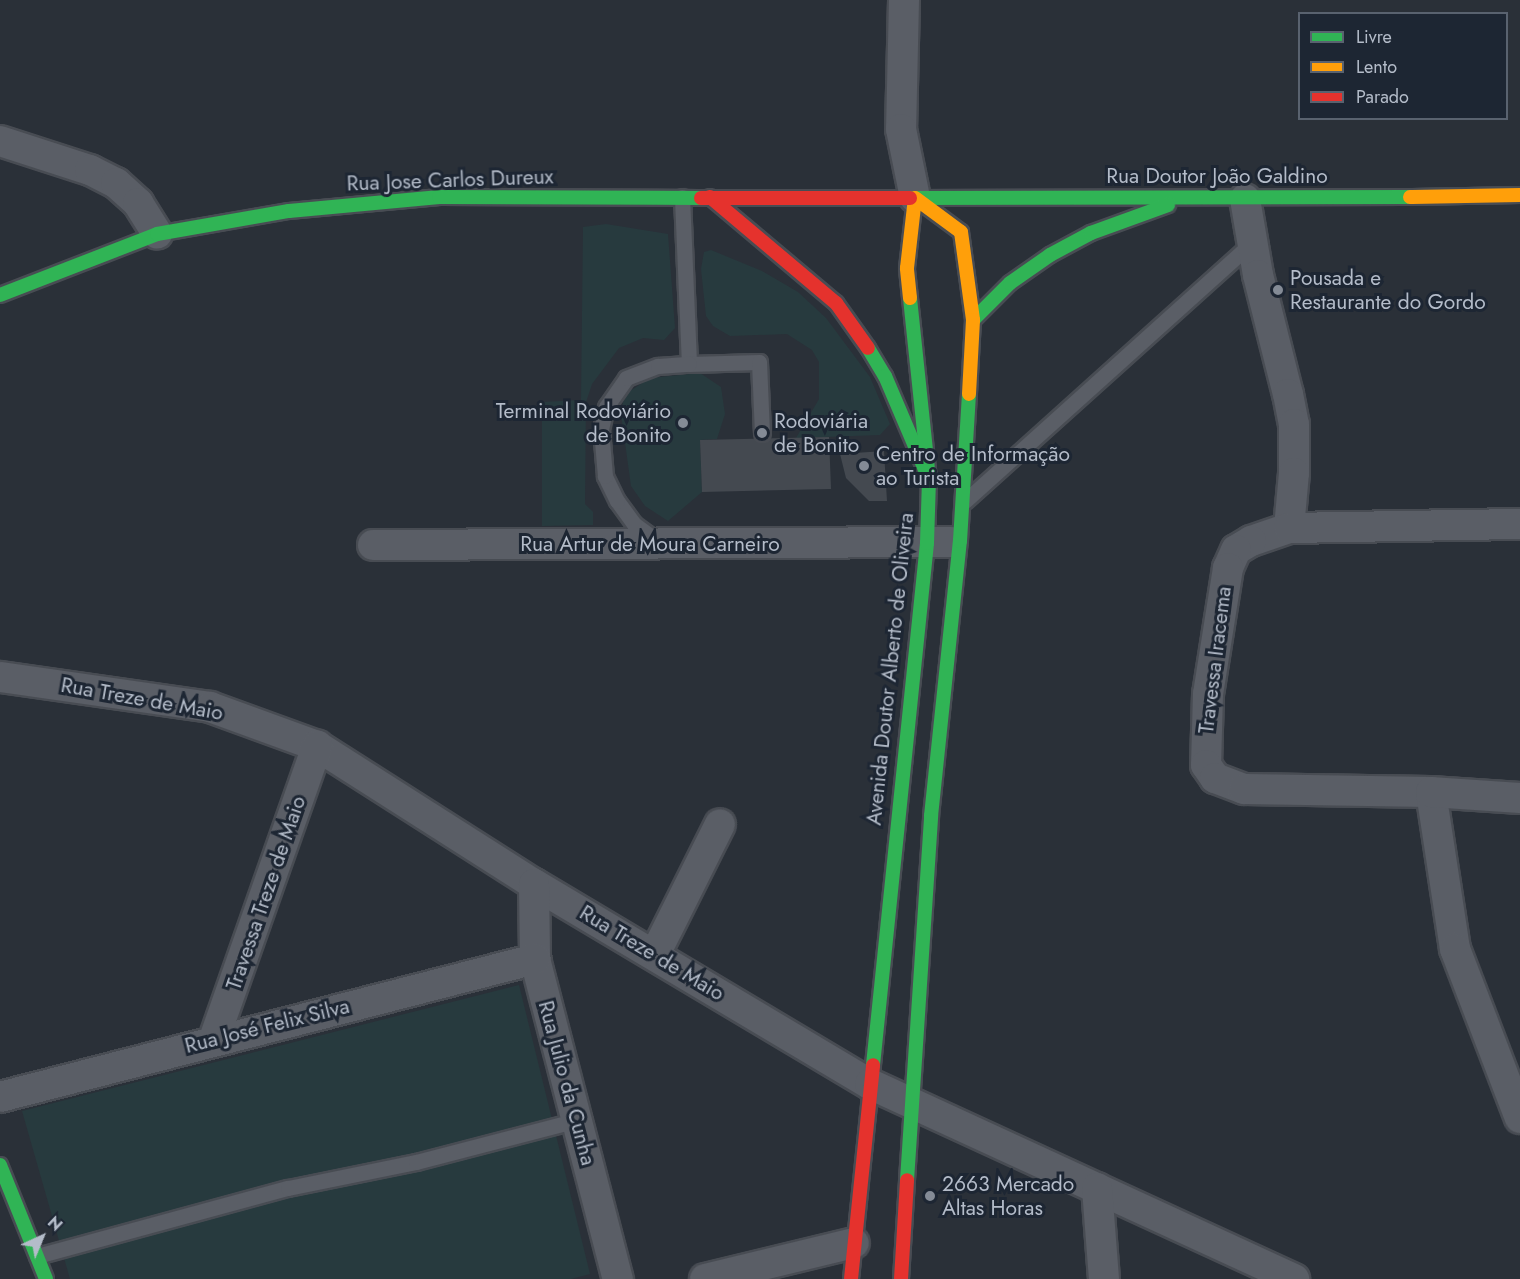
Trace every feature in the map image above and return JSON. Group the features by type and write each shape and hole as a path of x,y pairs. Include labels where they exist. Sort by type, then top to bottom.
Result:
{"street":[{"path":"901,1279 915,1104 931,816 960,541 973,320 961,232 915,198 902,129 904,0"},
{"path":"0,141 90,170 116,183 138,202 157,234"},
{"name":"Rua Doutor João Galdino","path":"915,198 1190,197 1245,199 1520,195"},
{"name":"Rua Jose Carlos Dureux","path":"0,296 157,234 222,220 387,200 682,197 915,198"},
{"path":"710,197 836,303 858,331 885,376 929,479"},
{"path":"973,320 1010,283 1050,255 1091,233 1190,197"},
{"name":"Avenida Doutor Alberto de Oliveira","path":"851,1279 897,813 927,543 929,479 907,268 915,198"},
{"path":"1245,199 1252,243 1294,424 1289,528 1520,524"},
{"name":"Travessa Iracema","path":"1289,528 1236,550 1228,568 1208,694 1204,748 1206,765 1215,778 1244,789 1431,792 1520,798"},
{"name":"Rua Artur de Moura Carneiro","path":"373,545 960,541"},
{"name":"Rua Treze de Maio","path":"0,677 210,707 317,746 534,884 870,1084 1294,1279"},
{"name":"Travessa Treze de Maio","path":"214,1039 317,746"},
{"path":"1431,792 1455,949 1511,1067 1520,1118"},
{"path":"897,813 931,816"},
{"path":"655,954 720,824"},
{"name":"Rua Julio da Cunha","path":"534,884 535,959 618,1279"},
{"name":"Rua José Felix Silva","path":"0,1097 214,1039 535,959"},
{"path":"0,1165 46,1279"},
{"path":"1097,1188 1104,1279"},
{"path":"705,1279 854,1243"}],"lane":[{"path":"682,197 689,364"},
{"path":"963,502 1252,243"},
{"path":"662,544 634,524 616,501 605,476 601,429 606,407 626,378 658,366 759,362 762,434"},
{"path":"37,1256 298,1186 416,1162 577,1120"}],"green space":[{"path":"606,224 668,234 675,328 664,340 643,338 619,348 592,384 586,402 585,504 593,512 593,525 542,526 542,402 581,400 583,227"},
{"path":"711,250 762,271 798,292 826,318 870,377 890,424 880,435 796,438 819,399 819,362 812,350 787,334 730,336 713,326 706,316 701,269 704,252"},
{"path":"700,373 721,387 725,414 717,439 700,440 702,492 668,521 645,506 631,486 621,414 623,402 630,391 650,378"},
{"path":"519,985 590,1274 571,1279 70,1279 22,1111"}],"building":[{"path":"829,437 831,489 702,492 700,440"},
{"name":"Centro de Informação ao Turista","path":"884,451 887,501 869,501 846,478 840,454"}],"traffic: fast":[{"path":"0,295 157,234 289,211 439,197 701,198"},
{"path":"910,198 1410,197"},
{"path":"973,320 1010,283 1050,255 1091,233 1168,205"},
{"path":"873,1065 927,543 929,479 910,298"},
{"path":"868,348 885,376 929,479"},
{"path":"907,1180 931,816 960,541 969,394"},
{"path":"0,1165 46,1279"}],"traffic: slow":[{"path":"1410,197 1520,195"},
{"path":"910,298 907,268 915,198 961,232 973,320 969,394"}],"traffic: jam":[{"path":"710,197 836,303 868,348"},
{"path":"701,198 910,198"},
{"path":"851,1279 873,1065"},
{"path":"901,1279 907,1180"}],"place":[{"name":"Pousada e Restaurante do Gordo","path":"1278,290"},
{"name":"Terminal Rodoviário de Bonito","path":"683,423"},
{"name":"Rodoviária de Bonito","path":"762,433"},
{"name":"Centro de Informação ao Turista","path":"864,466"},
{"name":"2663 Mercado Altas Horas","path":"930,1196"}]}
